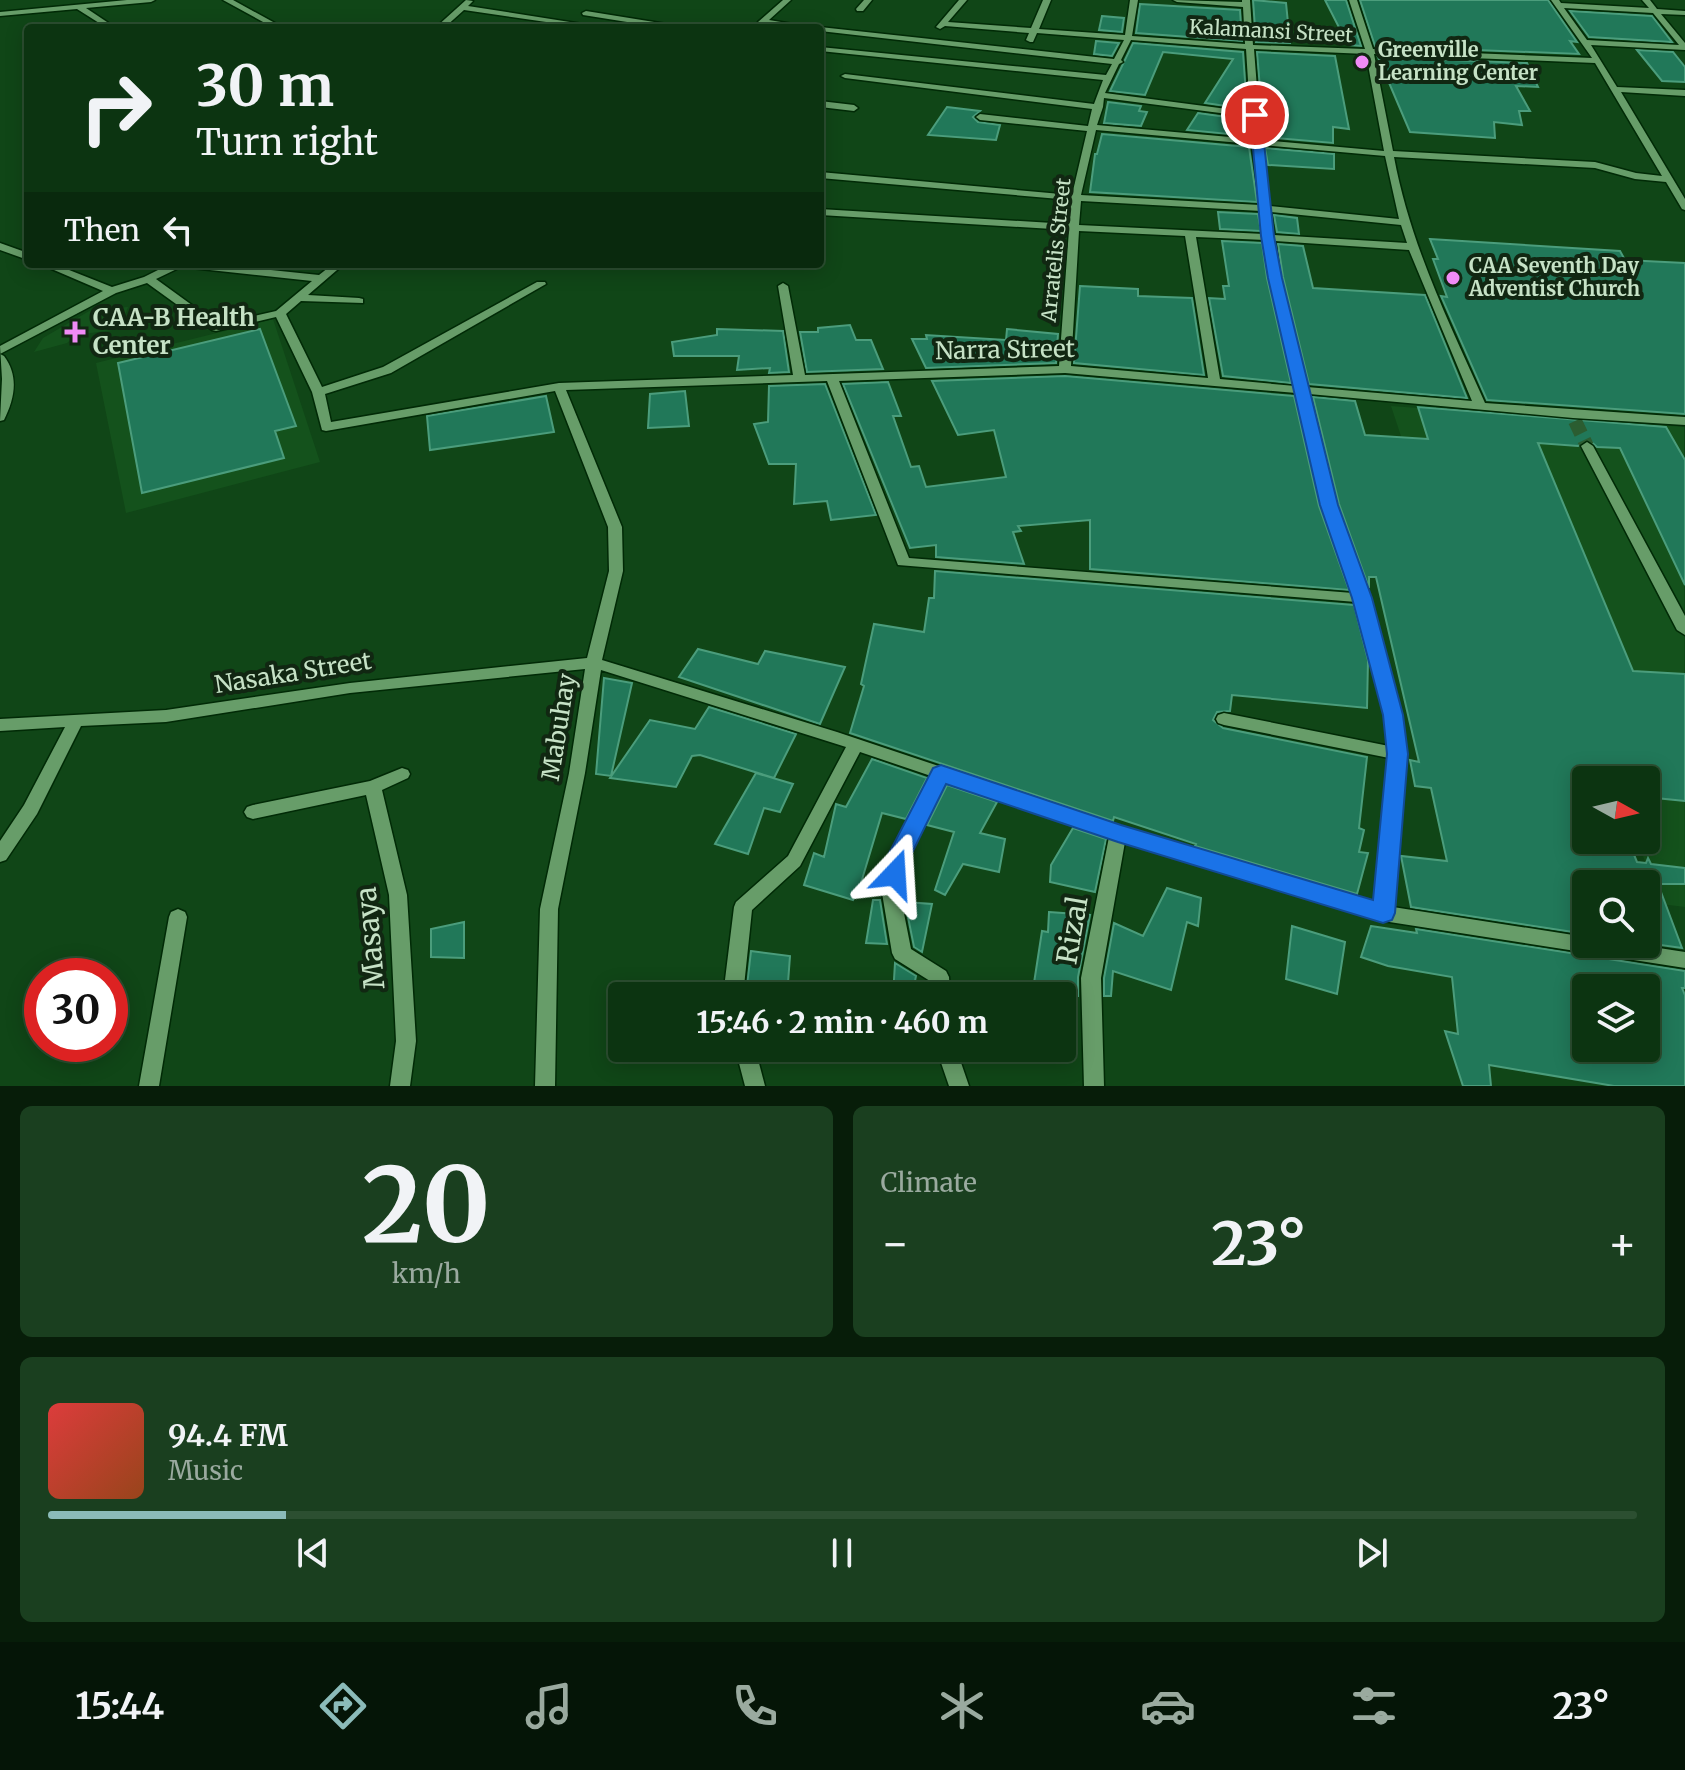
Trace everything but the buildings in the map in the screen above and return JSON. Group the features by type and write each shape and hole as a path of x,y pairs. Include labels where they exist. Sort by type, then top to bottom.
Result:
{"street":[{"path":"0,14 151,0"},
{"path":"227,0 272,24"},
{"path":"443,24 470,0"},
{"path":"761,24 787,0"},
{"path":"860,9 868,0"},
{"path":"890,82 907,59 944,24 963,0"},
{"path":"1022,52 1036,32 1047,0"},
{"name":"Arratelis Street","path":"1065,369 1076,198 1100,95 1128,39 1134,0"},
{"path":"1177,0 1246,2 1267,236 1329,505 1362,598 1393,715 1398,754 1383,913"},
{"path":"1353,0 1406,223 1480,405"},
{"path":"1646,0 1685,48"},
{"path":"1557,3 1685,13"},
{"path":"1557,3 1598,61 1669,180 1681,193 1685,207"},
{"path":"462,7 579,24"},
{"path":"79,8 105,24"},
{"path":"586,13 654,24"},
{"path":"513,24 522,15"},
{"name":"Kalamansi Street","path":"944,24 1252,47 1598,61"},
{"path":"824,29 1119,62"},
{"path":"1584,42 1685,48"},
{"path":"824,49 1109,78"},
{"path":"845,76 1099,107"},
{"path":"1614,89 1685,93"},
{"path":"1100,95 1255,115"},
{"path":"824,104 854,108"},
{"path":"980,117 1257,144 1595,165 1635,176 1669,180"},
{"path":"824,175 1076,198 1265,208 1406,223"},
{"path":"824,212 1414,247"},
{"path":"1190,233 1214,381"},
{"path":"0,246 24,255"},
{"path":"55,268 112,291"},
{"path":"0,351 112,291 171,268"},
{"path":"220,268 319,278"},
{"path":"148,279 212,328 280,313 333,268"},
{"path":"280,313 318,392 387,370 541,284"},
{"path":"783,286 800,378"},
{"path":"300,298 359,301"},
{"path":"0,358 6,365 9,392 0,417"},
{"name":"Narra Street","path":"318,392 326,427 559,387 1065,369 1480,405 1574,418 1685,421"},
{"path":"831,376 903,562 1362,598"},
{"name":"Mabuhay","path":"545,1086 549,909 577,773 594,663 616,571 615,527 559,387"},
{"path":"1587,446 1685,630"},
{"path":"594,663 855,745 1118,833 1383,913 1685,960"},
{"name":"Nasaka Street","path":"0,725 166,716 350,688 594,663"},
{"path":"1224,719 1398,754"},
{"path":"0,855 31,809 76,721"},
{"path":"735,982 743,907 794,861 855,745"},
{"path":"939,982 939,977 902,953 891,893 898,859 941,773"},
{"path":"253,812 373,787 402,774"},
{"name":"Masaya","path":"373,787 398,895 406,1041 400,1086"},
{"name":"Rizal","path":"1094,1086 1091,978 1118,833"},
{"path":"149,1086 178,917"},
{"path":"749,1062 755,1086"},
{"path":"951,1062 959,1086"}],"shaded area":[{"name":"CAA-B Health Center","path":"128,307 120,329 76,335 67,343 34,352 43,338 91,310"},
{"path":"273,319 320,462 126,513 96,363"},
{"path":"1391,406 1684,427 1685,907 1661,904 1660,870 1648,870 1642,854 1660,854 1660,766 1633,766 1439,551"}],"tunnel":[{"path":"1575,421 1587,446"}],"place":[{"name":"Greenville Learning Center","path":"1362,62"},
{"name":"CAA Seventh Day Adventist Church","path":"1453,278"},
{"name":"CAA-B Health Center","path":"75,332"}],"route":[{"path":"895,874 898,859 941,773 1118,833 1383,913 1398,754 1393,715 1362,598 1329,505 1275,278 1267,236 1255,115"}]}
